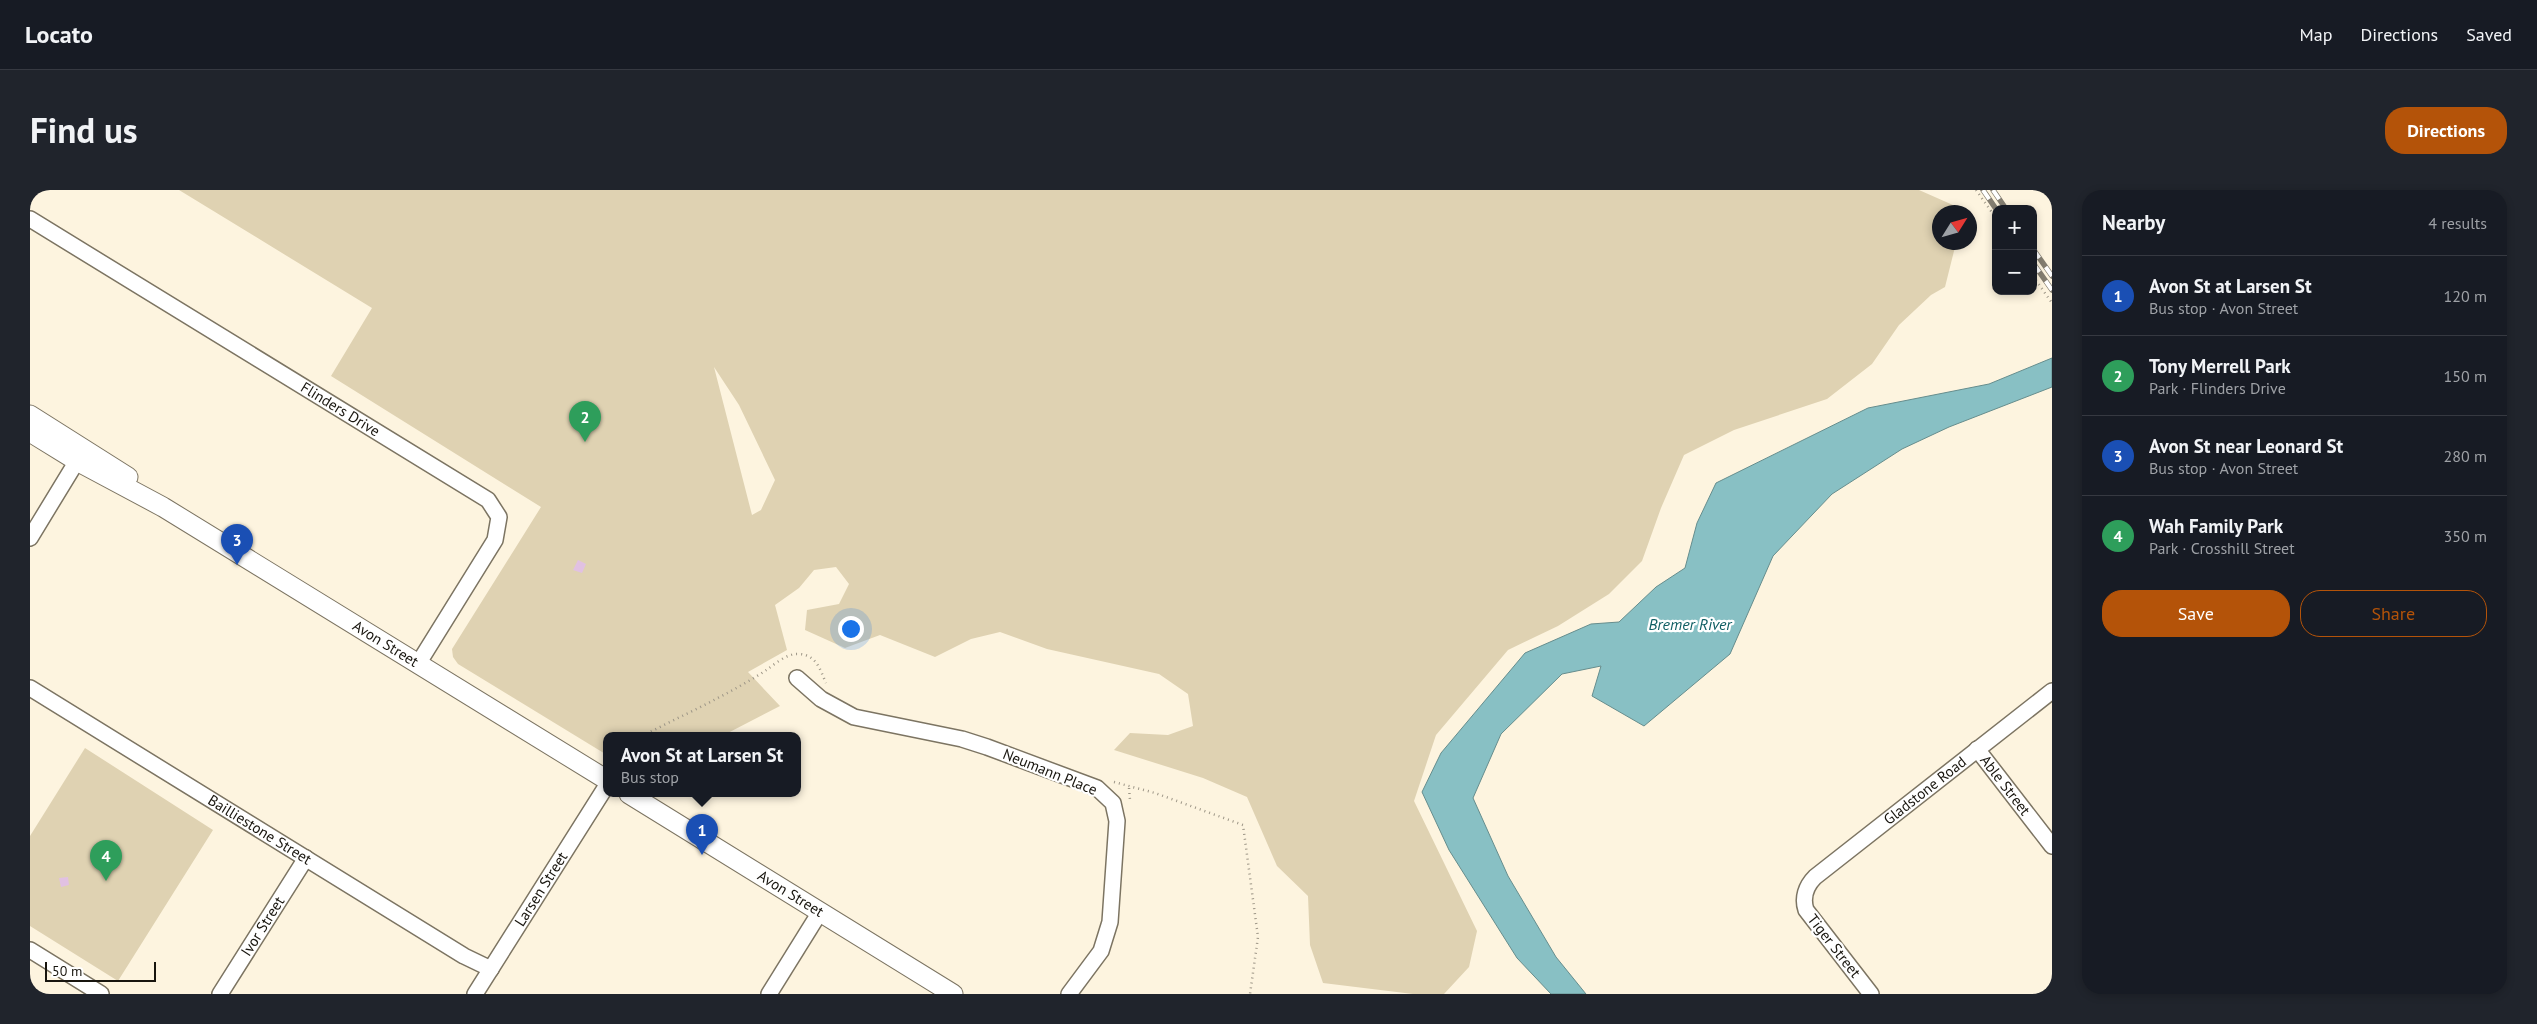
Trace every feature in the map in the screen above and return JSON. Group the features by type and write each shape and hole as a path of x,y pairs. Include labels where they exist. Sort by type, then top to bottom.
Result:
{"street":[{"name":"Flinders Drive","path":"30,219 488,500 499,517 495,540 418,664"},
{"name":"Avon Street","path":"30,415 81,455"},
{"name":"Avon Street","path":"30,432 119,470 163,507 603,778"},
{"path":"30,538 81,455"},
{"name":"Neumann Place","path":"797,678 821,699 854,717 962,739 994,749 1097,788 1113,803 1117,821 1110,922 1101,951 1069,994"},
{"name":"Bailliestone Street","path":"30,688 464,956 491,969"},
{"name":"Gladstone Road","path":"1805,896 1815,877 2052,691"},
{"name":"Able Street","path":"1977,749 2052,846"},
{"name":"Larsen Street","path":"476,994 603,791"},
{"name":"Avon Street","path":"634,797 953,994"},
{"name":"Ivor Street","path":"220,994 306,858"},
{"name":"Tiger Street","path":"1805,896 1804,905 1809,915 1871,994"},
{"path":"769,994 820,912"},
{"path":"30,950 101,994"}],"path":[{"path":"1976,190 1992,212"},
{"path":"2037,282 2052,303"},
{"path":"650,732 753,678"},
{"path":"1130,788 1130,800"}],"shaded area":[{"path":"179,190 1919,190 1953,205 1932,205 1932,250 1954,250 1945,287 1931,295 1899,325 1872,364 1827,399 1734,430 1684,455 1661,508 1642,561 1609,594 1558,626 1508,650 1436,735 1414,801 1477,931 1469,967 1444,994 1413,994 1323,983 1310,945 1308,896 1277,866 1247,797 1203,778 1114,750 1130,733 1168,735 1193,726 1188,694 1159,674 1047,649 1000,632 971,639 935,657 880,635 845,648 805,630 807,610 839,604 849,584 836,567 814,570 799,588 775,605 787,650 748,672 780,706 730,732 603,732 603,753 458,664 453,657 452,649 541,507 331,376 372,308","holes":["714,367 739,405 775,480 761,510 752,515"]},
{"path":"85,748 213,830 118,981 30,926 30,836"}],"water":[{"name":"Bremer River","path":"2052,358 2052,387 1949,427 1902,449 1832,494 1773,556 1730,654 1644,726 1592,696 1601,666 1562,674 1501,734 1473,798 1508,876 1556,957 1586,994 1551,994 1517,958 1449,850 1422,792 1441,753 1525,653 1591,624 1619,622 1656,587 1685,568 1697,523 1716,483 1868,408 1989,384"}],"building":[{"path":"578,560 586,564 582,573 573,570"},
{"path":"68,877 69,885 61,887 59,878"}],"railway":[{"path":"1983,190 1993,205"},
{"path":"1993,190 2003,205"},
{"path":"2034,250 2052,276"},
{"path":"2037,269 2052,290"}],"place":[{"name":"Tony Merrell Park","path":"585,442"},
{"name":"Avon St near Leonard St","path":"237,565"},
{"name":"Avon St at Larsen St","path":"702,855"},
{"name":"Wah Family Park","path":"106,881"}]}
